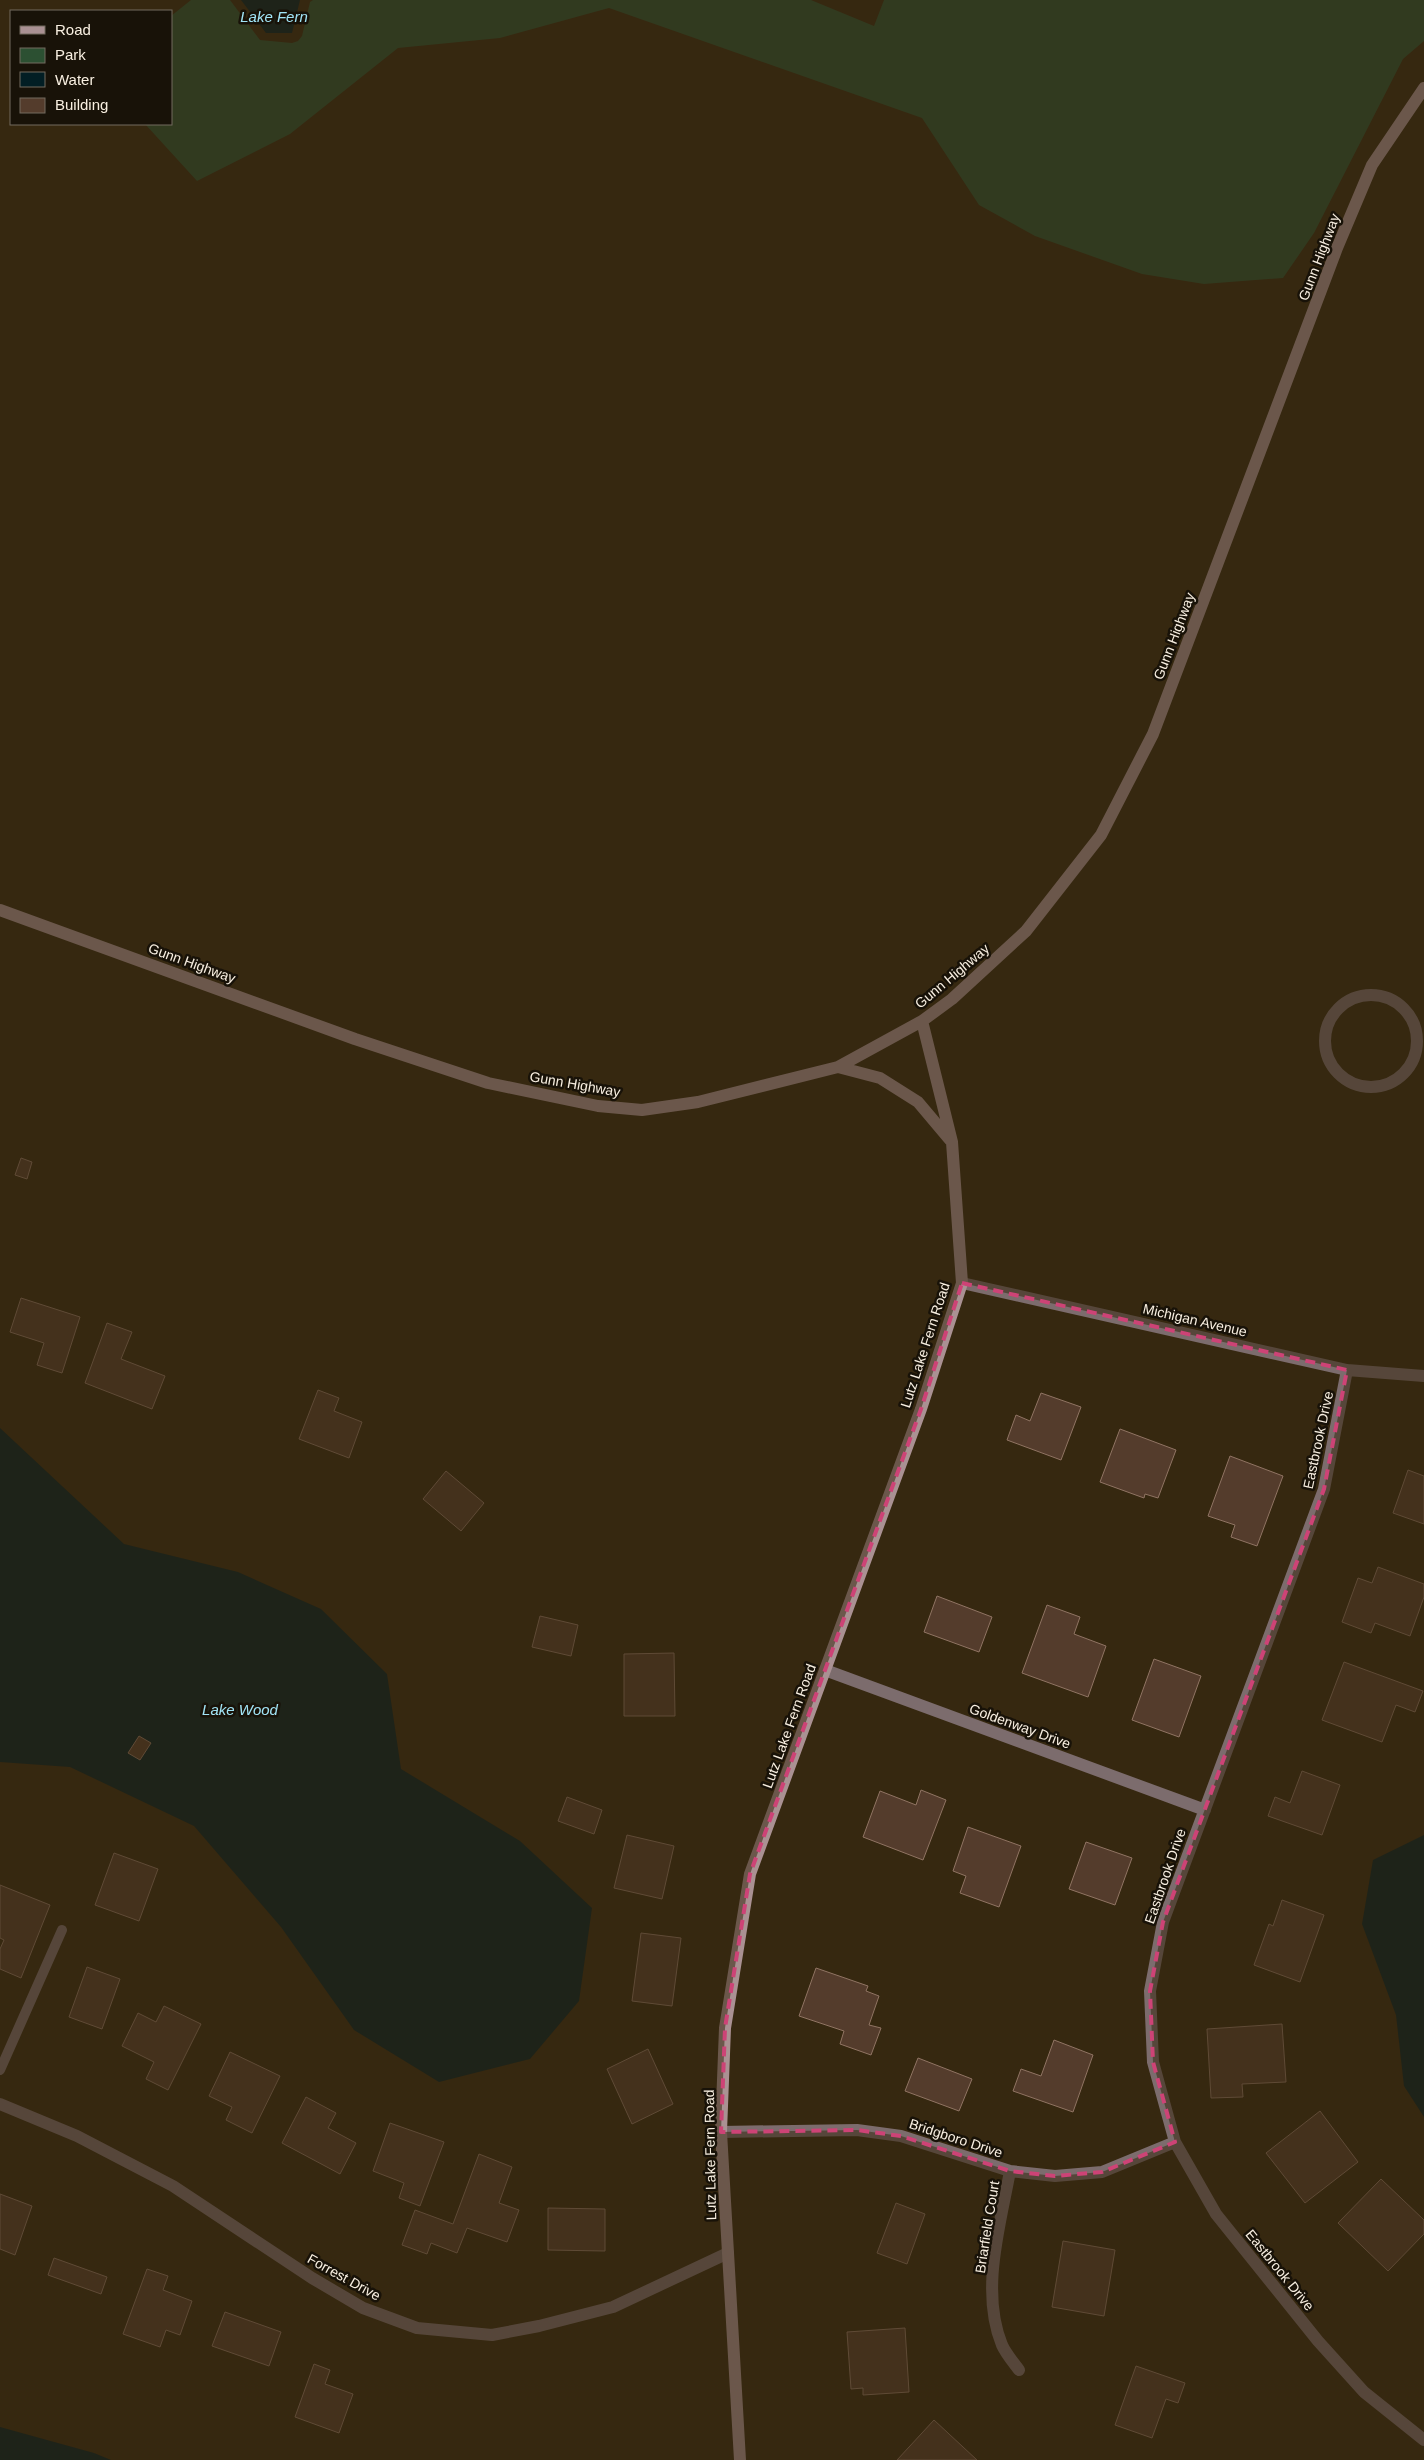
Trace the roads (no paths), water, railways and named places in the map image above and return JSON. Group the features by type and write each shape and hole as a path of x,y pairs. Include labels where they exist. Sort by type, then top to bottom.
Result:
{"main road":[{"name":"Gunn Highway","path":"0,910 364,1042 488,1083 598,1106 642,1110 698,1102 838,1067 922,1021 952,999 1026,932 1101,835 1153,734 1338,248 1372,165 1424,88"},
{"name":"Lutz Lake Fern Road","path":"740,2460 721,2132 725,2028 750,1874 921,1409 962,1283 952,1142 922,1021"},
{"path":"838,1067 880,1078 918,1102 952,1142"}],"street":[{"path":"1366,994 1382,995 1396,1001 1407,1011 1415,1024 1420,1057 1398,1079 1376,1087 1354,1084 1341,1076 1332,1065 1326,1051 1325,1036 1330,1021 1338,1008 1351,999 1366,994"},
{"name":"Michigan Avenue","path":"962,1283 1347,1370 1424,1376"},
{"name":"Eastbrook Drive","path":"1347,1370 1324,1489 1163,1922 1150,1991 1153,2062 1175,2142 1216,2214 1318,2341 1364,2392 1424,2440"},
{"name":"Goldenway Drive","path":"825,1670 1204,1810"},
{"name":"Forrest Drive","path":"0,2104 77,2136 174,2186 312,2278 363,2308 417,2328 492,2335 539,2326 613,2307 728,2253"},
{"name":"Bridgboro Drive","path":"721,2132 857,2130 901,2136 1010,2171 1055,2176 1102,2172 1175,2142"},
{"name":"Briarfield Court","path":"1010,2171 994,2259 992,2311 1002,2346 1019,2370"}],"lane":[{"path":"0,2070 62,1930"}],"water":[{"name":"Lake Fern","path":"241,0 300,0 292,33 266,33"},
{"name":"Lake Wood","path":"0,1428 124,1544 238,1572 321,1609 387,1674 401,1769 520,1841 592,1908 579,2001 530,2059 439,2082 354,2030 281,1927 194,1826 70,1767 0,1762"},
{"path":"1424,1835 1424,2117 1404,2086 1396,2015 1362,1924 1373,1860"},
{"path":"0,2427 94,2453 111,2460 0,2460"}]}
